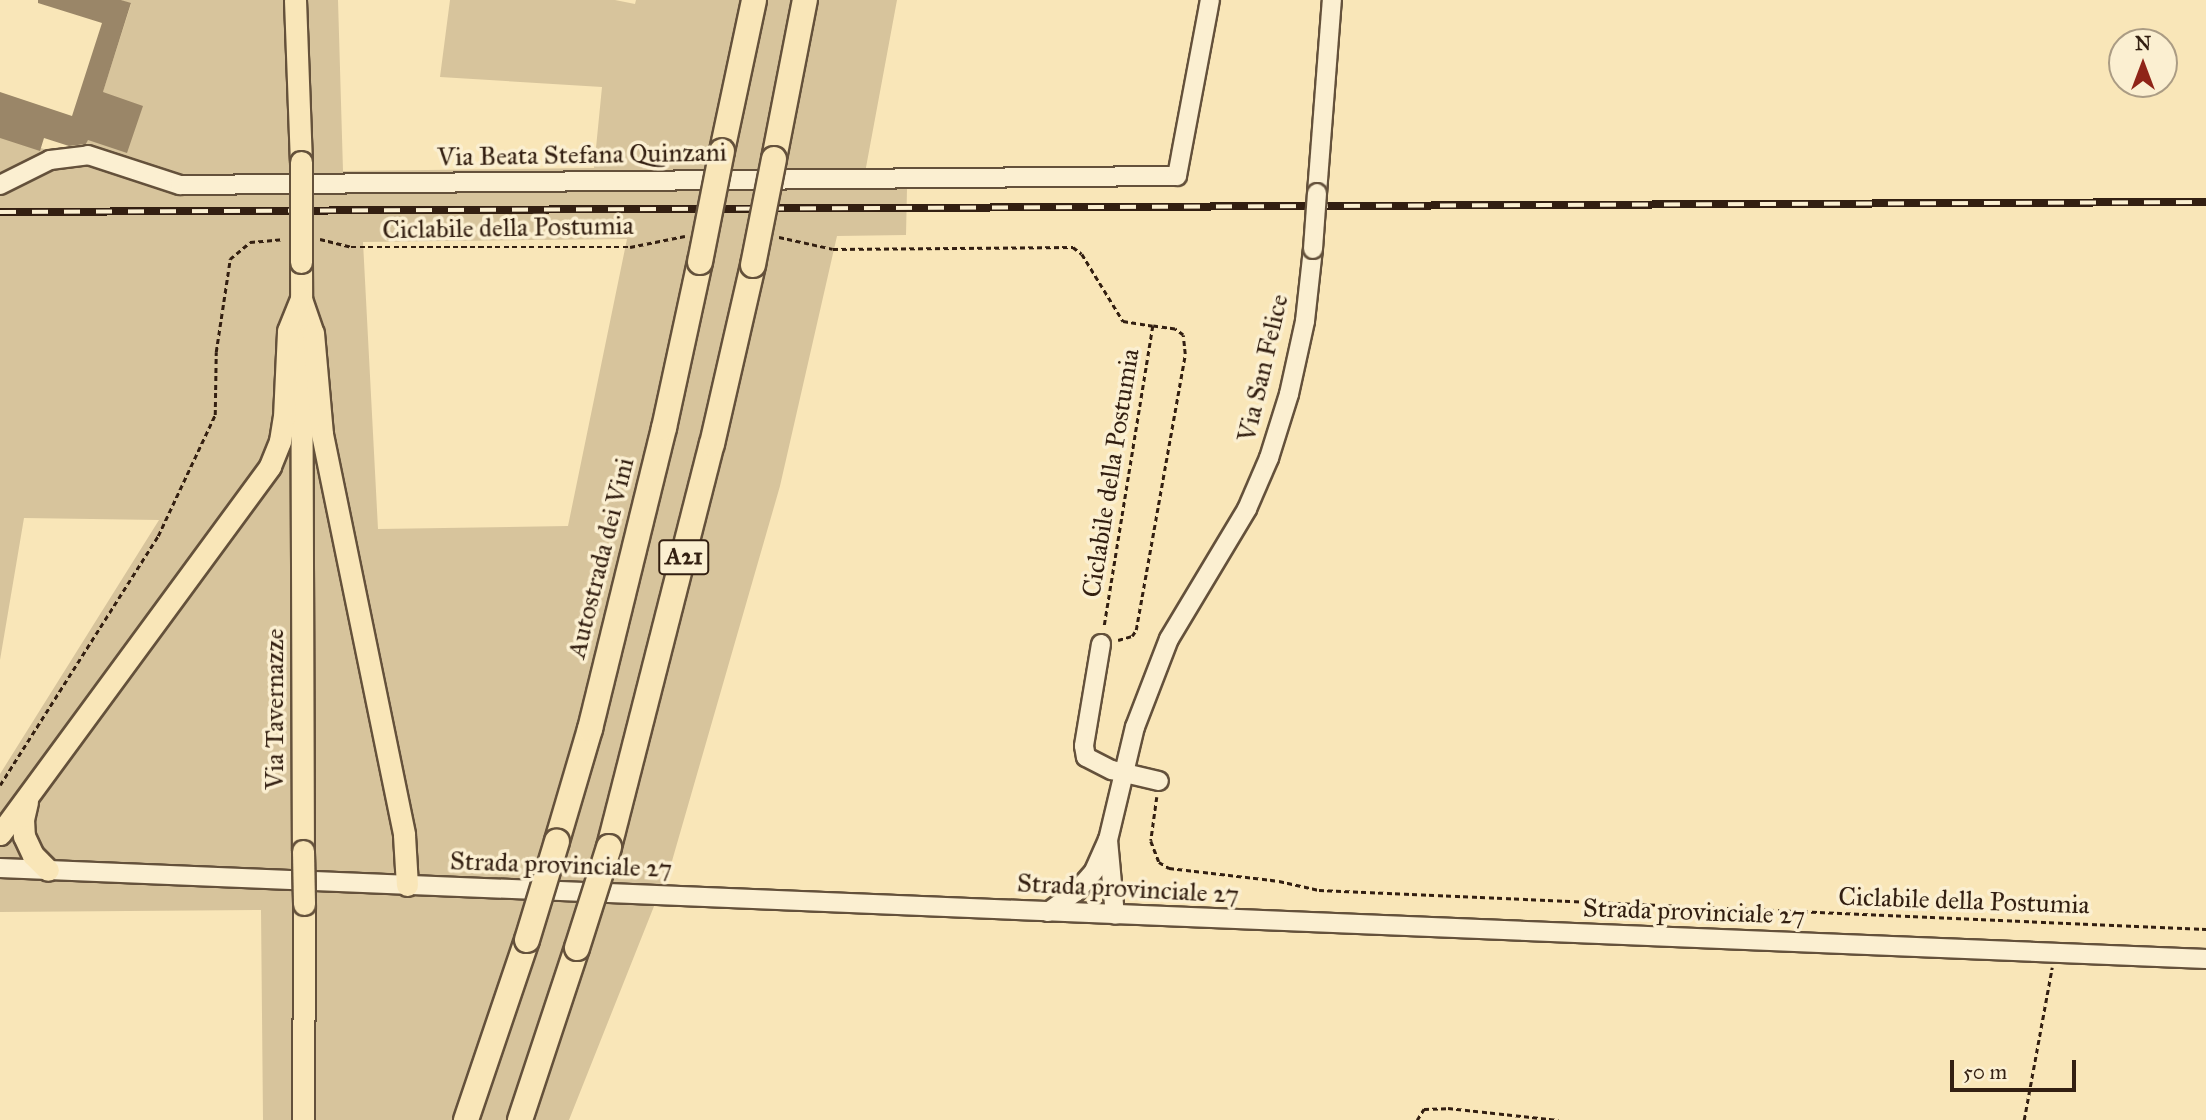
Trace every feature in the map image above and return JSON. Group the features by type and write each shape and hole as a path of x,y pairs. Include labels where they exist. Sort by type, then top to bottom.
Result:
{"highway":[{"name":"Autostrada dei Vini","path":"466,1120 527,940 590,729 664,428 754,0"},
{"name":"A21","path":"520,1120 609,847 712,444 774,159 804,0"}],"main road":[{"name":"Via Tavernazze","path":"295,0 301,262 303,1120"},
{"path":"0,834 28,800 270,466 280,441 284,418 288,331 300,299"},
{"path":"300,299 313,333 321,425 404,835 407,885"},
{"path":"28,800 23,819 24,836 33,855 48,870"}],"street":[{"name":"Via Beata Stefana Quinzani","path":"0,185 50,160 88,155 180,186 1177,176 1210,0"},
{"name":"Via San Felice","path":"1108,840 1135,727 1169,639 1247,509 1273,447 1289,394 1305,321 1314,249 1332,0"},
{"path":"1101,644 1084,751 1091,762 1157,787"},
{"path":"1048,912 1076,892 1094,871 1108,840"},
{"path":"1108,840 1115,915"},
{"path":"0,868 48,870"},
{"name":"Strada provinciale 27","path":"48,870 2206,959"}],"path":[{"name":"Ciclabile della Postumia","path":"318,238 351,247 630,247 687,236"},
{"name":"Ciclabile della Postumia","path":"774,236 833,248 1073,247 1082,254 1123,321 1153,326 1101,644"},
{"path":"0,785 158,536 215,415 216,352 230,259 250,242 285,239"},
{"path":"1101,644 1126,638 1136,630 1185,354 1183,335 1175,329 1153,326"},
{"name":"Ciclabile della Postumia","path":"1157,787 1159,800 1151,841 1159,862 1169,868 1231,874 1319,891 2206,929"},
{"path":"2024,1120 2055,953"},
{"path":"1417,1120 1424,1109 1448,1108 1558,1120"}],"shaded area":[{"path":"121,0 338,0 343,171 594,168 602,87 440,77 450,0 615,0 635,4 636,0 897,0 862,189 907,189 906,235 837,236 780,486 672,861 569,1120 263,1120 261,910 0,912 0,774 159,520 24,518 0,660 0,137 111,167 84,151 131,4","holes":["627,239 568,526 378,529 363,242"]}],"building":[{"path":"38,0 121,0 131,3 103,92 143,106 127,153 88,140 86,144 69,146 44,138 40,151 0,138 0,92 72,116 102,23 38,3"}],"railway":[{"path":"0,212 2206,202"}]}
